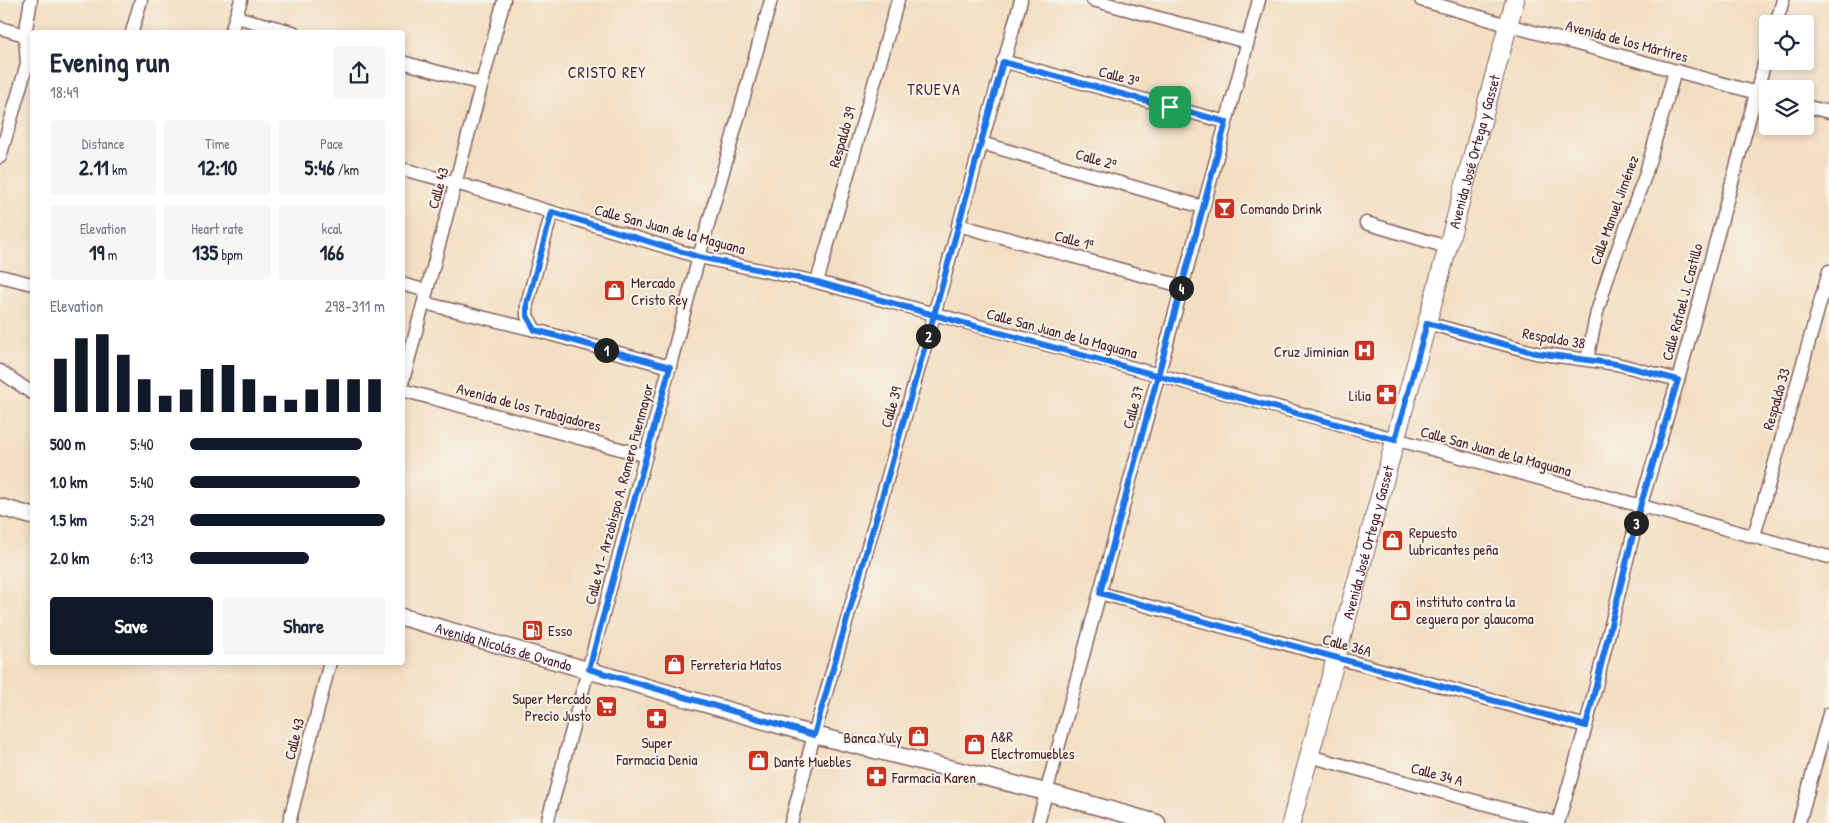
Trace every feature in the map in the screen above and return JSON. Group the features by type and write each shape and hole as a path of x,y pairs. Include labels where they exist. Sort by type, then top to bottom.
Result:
{"main road":[{"name":"Avenida José Ortega y Gasset","path":"1291,823 1515,0"}],"street":[{"path":"0,157 30,64 25,36 31,0"},
{"path":"133,30 141,0"},
{"path":"232,30 240,0"},
{"name":"Calle 43","path":"405,373 504,0"},
{"name":"Calle 41 - Arzobispo A. Romero Fuenmayor","path":"547,823 699,257 771,0"},
{"name":"Respaldo 39","path":"817,282 898,0"},
{"name":"Calle 39","path":"791,823 814,735 934,315 1021,0"},
{"path":"1093,0 1247,42"},
{"name":"Calle 37","path":"1038,823 1202,207 1260,0"},
{"name":"Avenida de los Mártires","path":"1421,0 1759,93"},
{"path":"1779,15 1783,0"},
{"path":"236,17 285,30"},
{"path":"0,28 25,36"},
{"name":"Calle 3ª","path":"1003,62 1226,122"},
{"path":"405,63 482,84"},
{"name":"Calle Manuel Jiménez","path":"1587,360 1604,288 1645,176 1675,71"},
{"name":"Calle Rafael J. Castillo","path":"1557,823 1586,726 1640,507 1759,101"},
{"path":"1814,108 1829,112"},
{"name":"Calle 2ª","path":"981,142 1202,207"},
{"name":"Calle San Juan de la Maguana","path":"405,170 456,183 699,257 817,282 1829,557"},
{"path":"535,330 527,316 527,304 552,212"},
{"path":"1366,223 1447,247"},
{"name":"Calle 1ª","path":"958,226 1181,286"},
{"name":"Respaldo 33","path":"1754,536 1829,271"},
{"path":"0,276 30,284"},
{"path":"405,286 426,297 535,330 670,367"},
{"name":"Respaldo 38","path":"1427,323 1536,353 1617,364 1678,380"},
{"path":"0,371 30,392"},
{"name":"Avenida de los Trabajadores","path":"405,391 646,456"},
{"path":"0,507 30,515"},
{"name":"Calle 36A","path":"1100,593 1586,726"},
{"name":"Avenida Nicolás de Ovando","path":"405,618 814,735 1046,792 1157,823"},
{"name":"Calle 43","path":"289,823 329,665"},
{"path":"1799,823 1829,714"},
{"name":"Calle 34 A","path":"1309,756 1557,823"}],"place":[{"name":"Comando Drink","path":"1224,208"},
{"name":"Mercado Cristo Rey","path":"615,291"},
{"name":"Cruz Jiminian","path":"1365,351"},
{"name":"Lilia","path":"1387,395"},
{"name":"Repuesto lubricantes peña","path":"1393,541"},
{"name":"instituto contra la ceguera por glaucoma","path":"1400,610"},
{"name":"Esso","path":"532,630"},
{"name":"Ferreteria Matos","path":"675,664"},
{"name":"Super Mercado Precio Justo","path":"607,707"},
{"name":"Super Farmacia Denia","path":"657,719"},
{"name":"Banca Yuly","path":"918,737"},
{"name":"A&R Electromuebles","path":"975,745"},
{"name":"Dante Muebles","path":"758,761"},
{"name":"Farmacia Karen","path":"876,777"}],"district":[{"name":"CRISTO REY","path":"607,72"},
{"name":"TRUEVA","path":"934,89"}],"route":[{"path":"1170,107 1003,62 934,315 817,282 699,257 552,212 527,304 527,316 535,330 670,367 589,669 814,735 934,315 1102,360 1158,376 1395,440 1427,323 1536,353 1617,364 1678,380 1640,507 1586,726 1100,593 1158,376 1181,286 1226,122 1170,107"}]}
